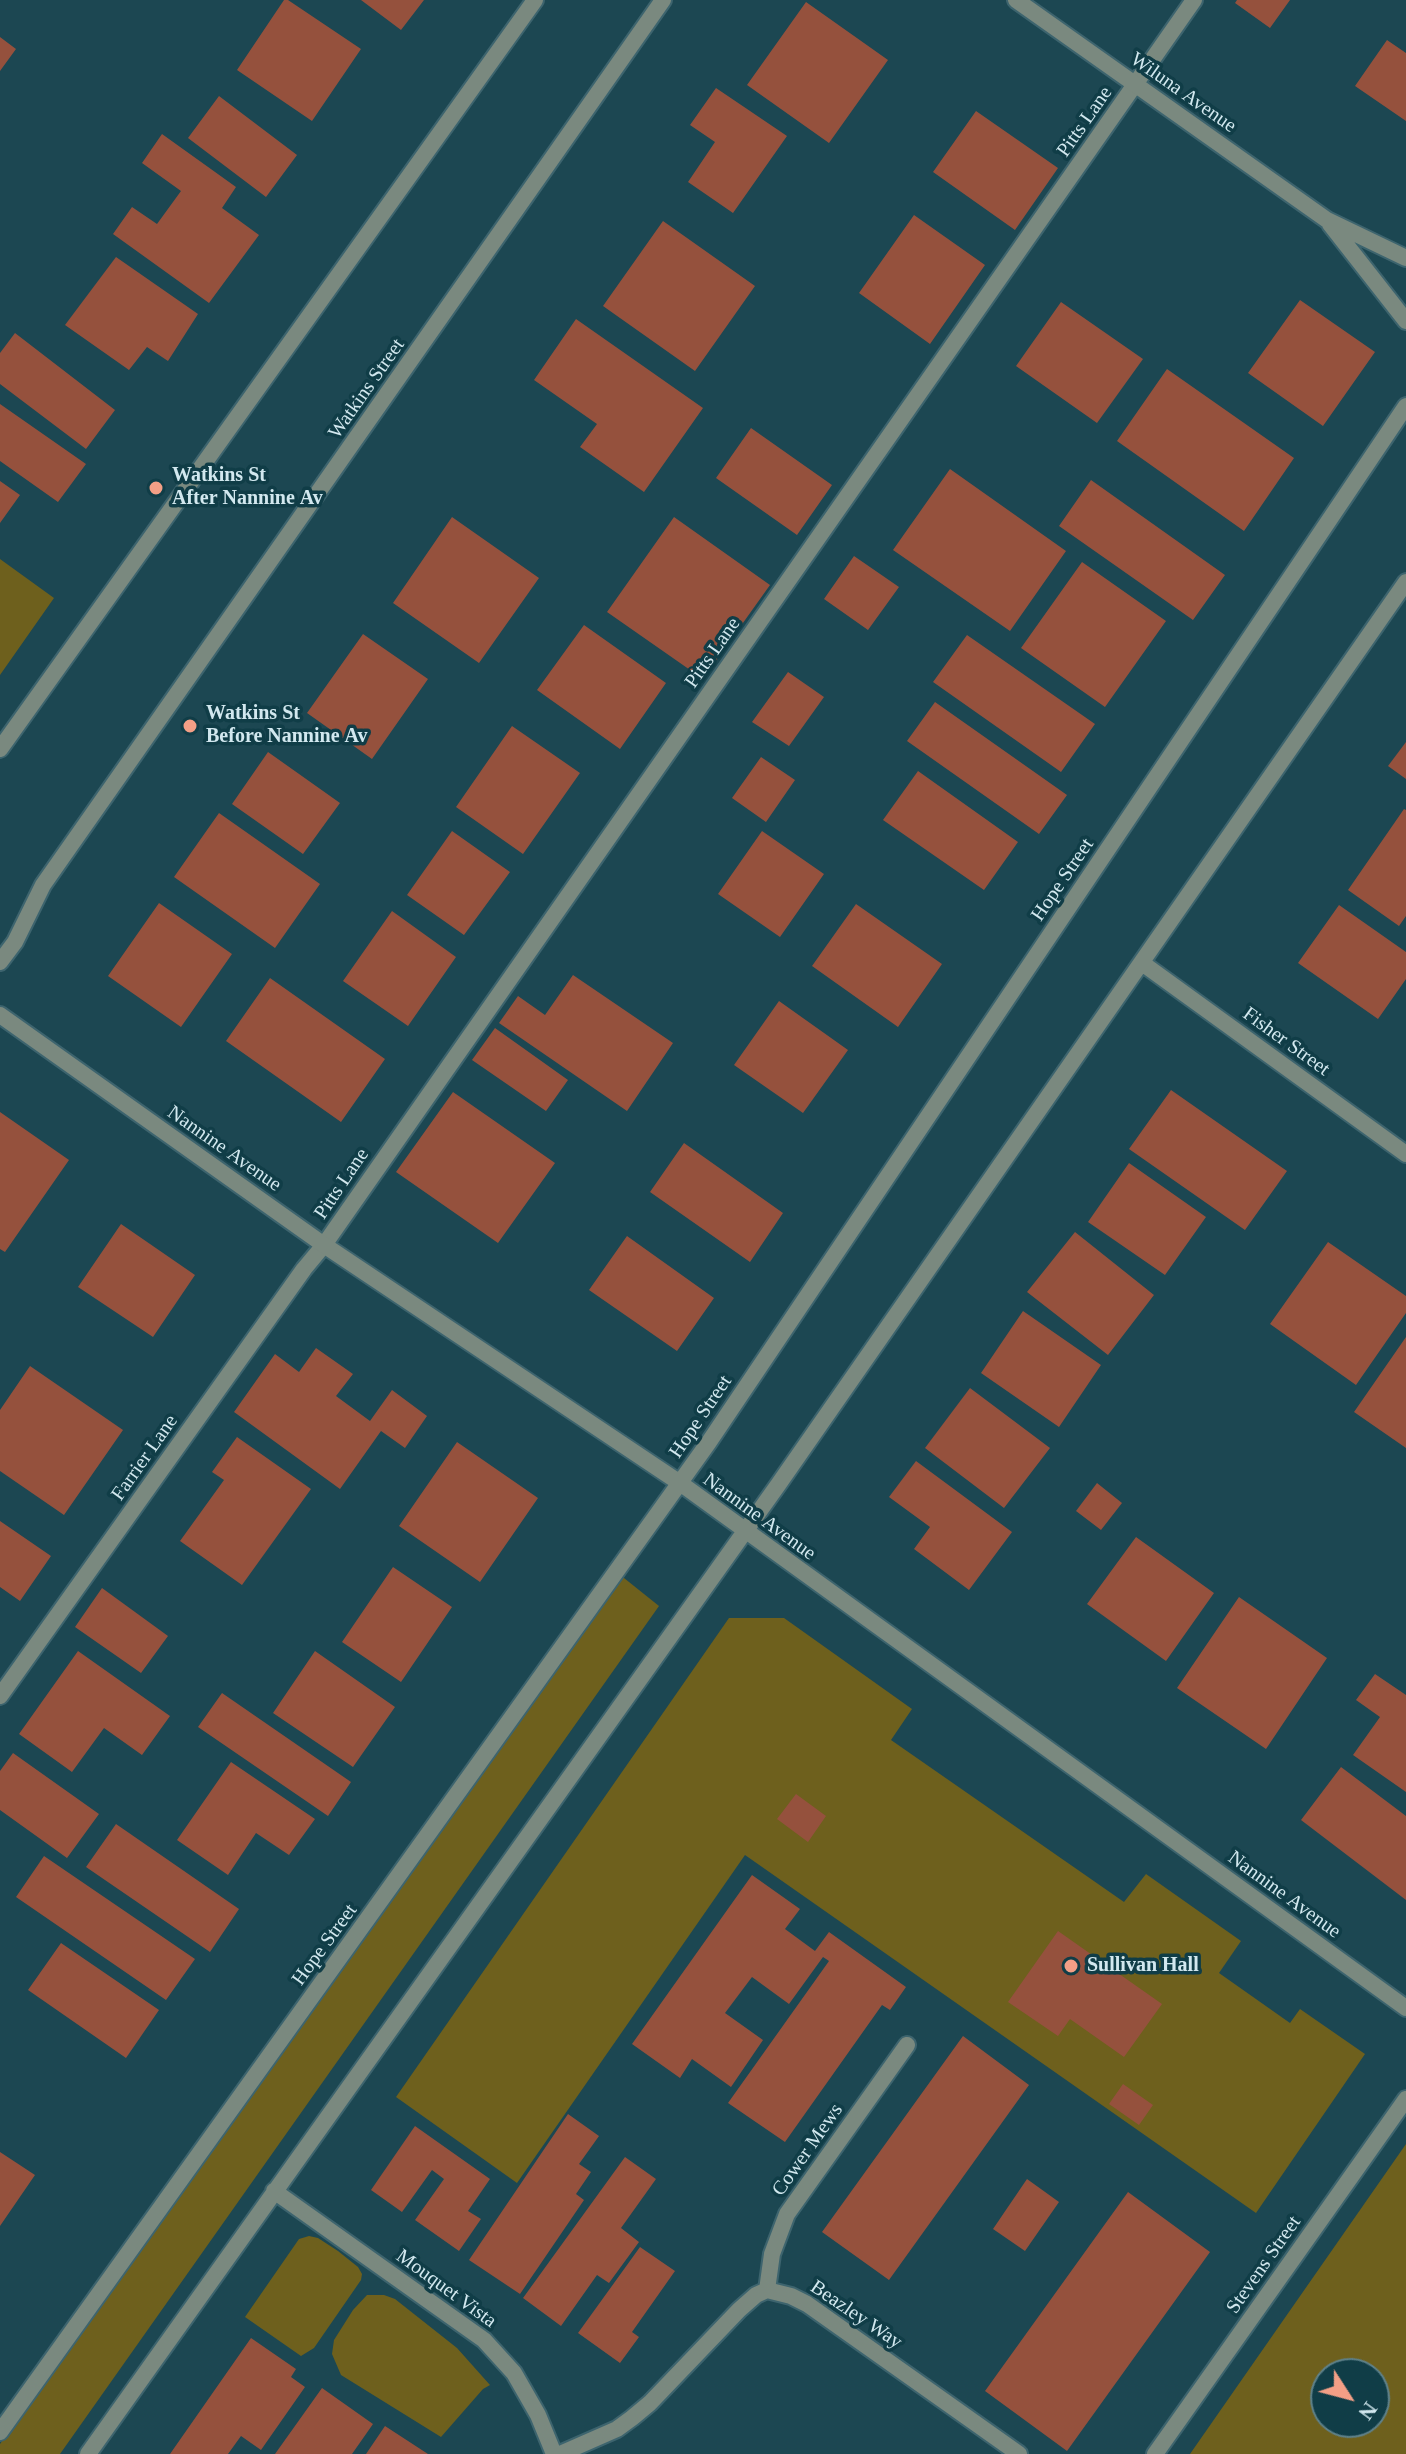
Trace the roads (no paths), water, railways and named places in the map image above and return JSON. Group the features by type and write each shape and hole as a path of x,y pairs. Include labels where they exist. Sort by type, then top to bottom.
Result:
{"street":[{"path":"0,749 535,0"},
{"name":"Watkins Street","path":"0,962 15,942 43,885 663,0"},
{"name":"Wiluna Avenue","path":"1016,0 1327,220 1406,258"},
{"name":"Pitts Lane","path":"324,1245 1194,0"},
{"name":"Wiluna Avenue","path":"1327,220 1406,321"},
{"name":"Hope Street","path":"0,2432 680,1483 1406,406"},
{"path":"94,2452 274,2191 745,1532 1406,582"},
{"name":"Fisher Street","path":"1142,963 1406,1154"},
{"name":"Nannine Avenue","path":"0,1015 324,1245 680,1483 1406,2008"},
{"name":"Farrier Lane","path":"0,1696 324,1245"},
{"name":"Cower Mews","path":"767,2290 772,2254 787,2214 907,2045"},
{"name":"Stevens Street","path":"1155,2454 1406,2099"},
{"name":"Mouquet Vista","path":"274,2191 484,2340 514,2373 538,2415 554,2454"},
{"path":"560,2454 617,2429 632,2418 739,2310 767,2290"},
{"name":"Beazley Way","path":"767,2290 807,2304 1019,2454"}],"place":[{"name":"Watkins St After Nannine Av","path":"156,488"},
{"name":"Watkins St Before Nannine Av","path":"190,726"},
{"name":"Sullivan Hall","path":"1071,1966"}]}
